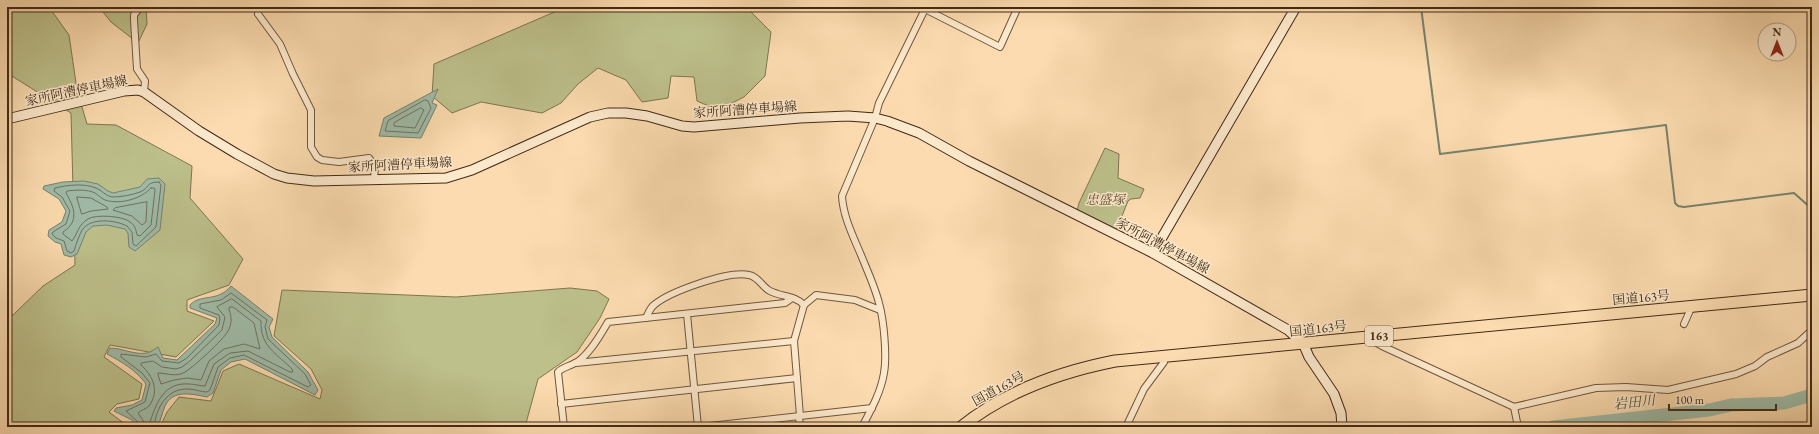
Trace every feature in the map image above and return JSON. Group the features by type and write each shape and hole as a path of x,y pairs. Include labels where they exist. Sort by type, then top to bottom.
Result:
{"highway":[{"name":"国道163号","path":"962,427 1007,397 1049,378 1072,370 1115,361 1812,295"}],"main road":[{"path":"1153,253 1296,7"},
{"name":"家所阿漕停車場線","path":"8,116 124,91 138,90 144,92 212,139 274,174 287,178 314,182 446,178 458,175 590,117 608,114 636,114 667,123 694,127 800,118 848,116 875,118 919,134 969,161 1153,253 1288,330 1302,343"},
{"path":"1302,343 1308,357 1338,402 1342,427"}],"street":[{"path":"140,7 134,15 134,20 137,69 145,81 144,92"},
{"path":"862,427 879,393 884,374 885,357 879,303 842,204 842,196 875,118 879,102 926,8 1000,47 1018,7"},
{"path":"258,14 280,44 292,74 311,110 311,147 314,153 322,160 338,162 369,158 375,166 374,179"},
{"path":"646,318 652,308 662,300 695,285 728,276 750,275 760,280 769,291 800,300 804,305"},
{"path":"800,427 794,341 804,305 816,296 855,300 880,310"},
{"path":"576,363 595,343 608,322 785,303 792,298"},
{"path":"1684,324 1692,306"},
{"path":"687,314 699,427 872,408"},
{"path":"1367,337 1389,350 1514,407 1596,388 1626,387 1668,390 1736,374 1755,366 1767,357 1798,343 1812,330"},
{"path":"564,427 558,372 563,367 576,363 794,341"},
{"path":"1126,427 1144,389 1164,362 1165,357"},
{"path":"561,404 796,378"},
{"path":"1514,407 1518,427"}],"green space":[{"path":"7,7 49,7 69,35 77,90 87,124 116,125 192,166 190,198 243,259 229,285 187,300 187,311 214,321 176,357 110,345 104,357 142,384 139,399 117,404 109,412 129,427 9,427 7,405 7,314 13,315 43,286 75,265 71,113 7,73"},
{"path":"99,7 146,7 147,24 138,43 111,22"},
{"path":"558,7 746,7 771,32 765,76 744,97 718,110 697,101 694,77 671,76 668,98 642,102 626,80 598,68 578,84 561,103 542,113 481,102 452,113 432,96 434,64 559,10"},
{"name":"忠盛塚","path":"1105,148 1119,154 1118,178 1144,189 1140,198 1131,199 1128,201 1116,231 1077,211 1079,203"},
{"path":"570,288 597,291 609,299 600,318 577,352 538,379 525,427 160,427 167,412 179,397 211,401 223,371 239,364 320,399 322,390 311,369 274,336 282,290 456,297"}],"water":[{"path":"438,89 432,103 437,105 421,138 379,136 384,118"},
{"path":"159,178 165,184 160,230 135,251 129,247 128,233 125,229 107,225 93,226 86,232 77,254 71,257 64,255 61,244 55,242 48,236 49,230 62,222 66,211 59,199 43,189 44,186 63,182 84,181 98,184 113,193 140,187 147,179"},
{"path":"231,286 273,319 269,327 272,337 308,372 318,390 315,395 245,359 231,362 221,370 213,393 207,397 183,394 173,397 165,406 157,427 138,427 132,420 114,411 116,408 132,405 142,400 146,384 133,370 107,354 110,348 142,353 152,351 158,347 163,358 177,360 215,324 217,318 190,308 190,305 199,299 220,294"}],"waterway":[{"path":"1421,7 1440,154 1666,125 1675,203 1678,206 1684,207 1794,193 1812,209"},
{"name":"岩田川","path":"1553,427 1709,410 1731,405 1784,403 1812,395"}]}
